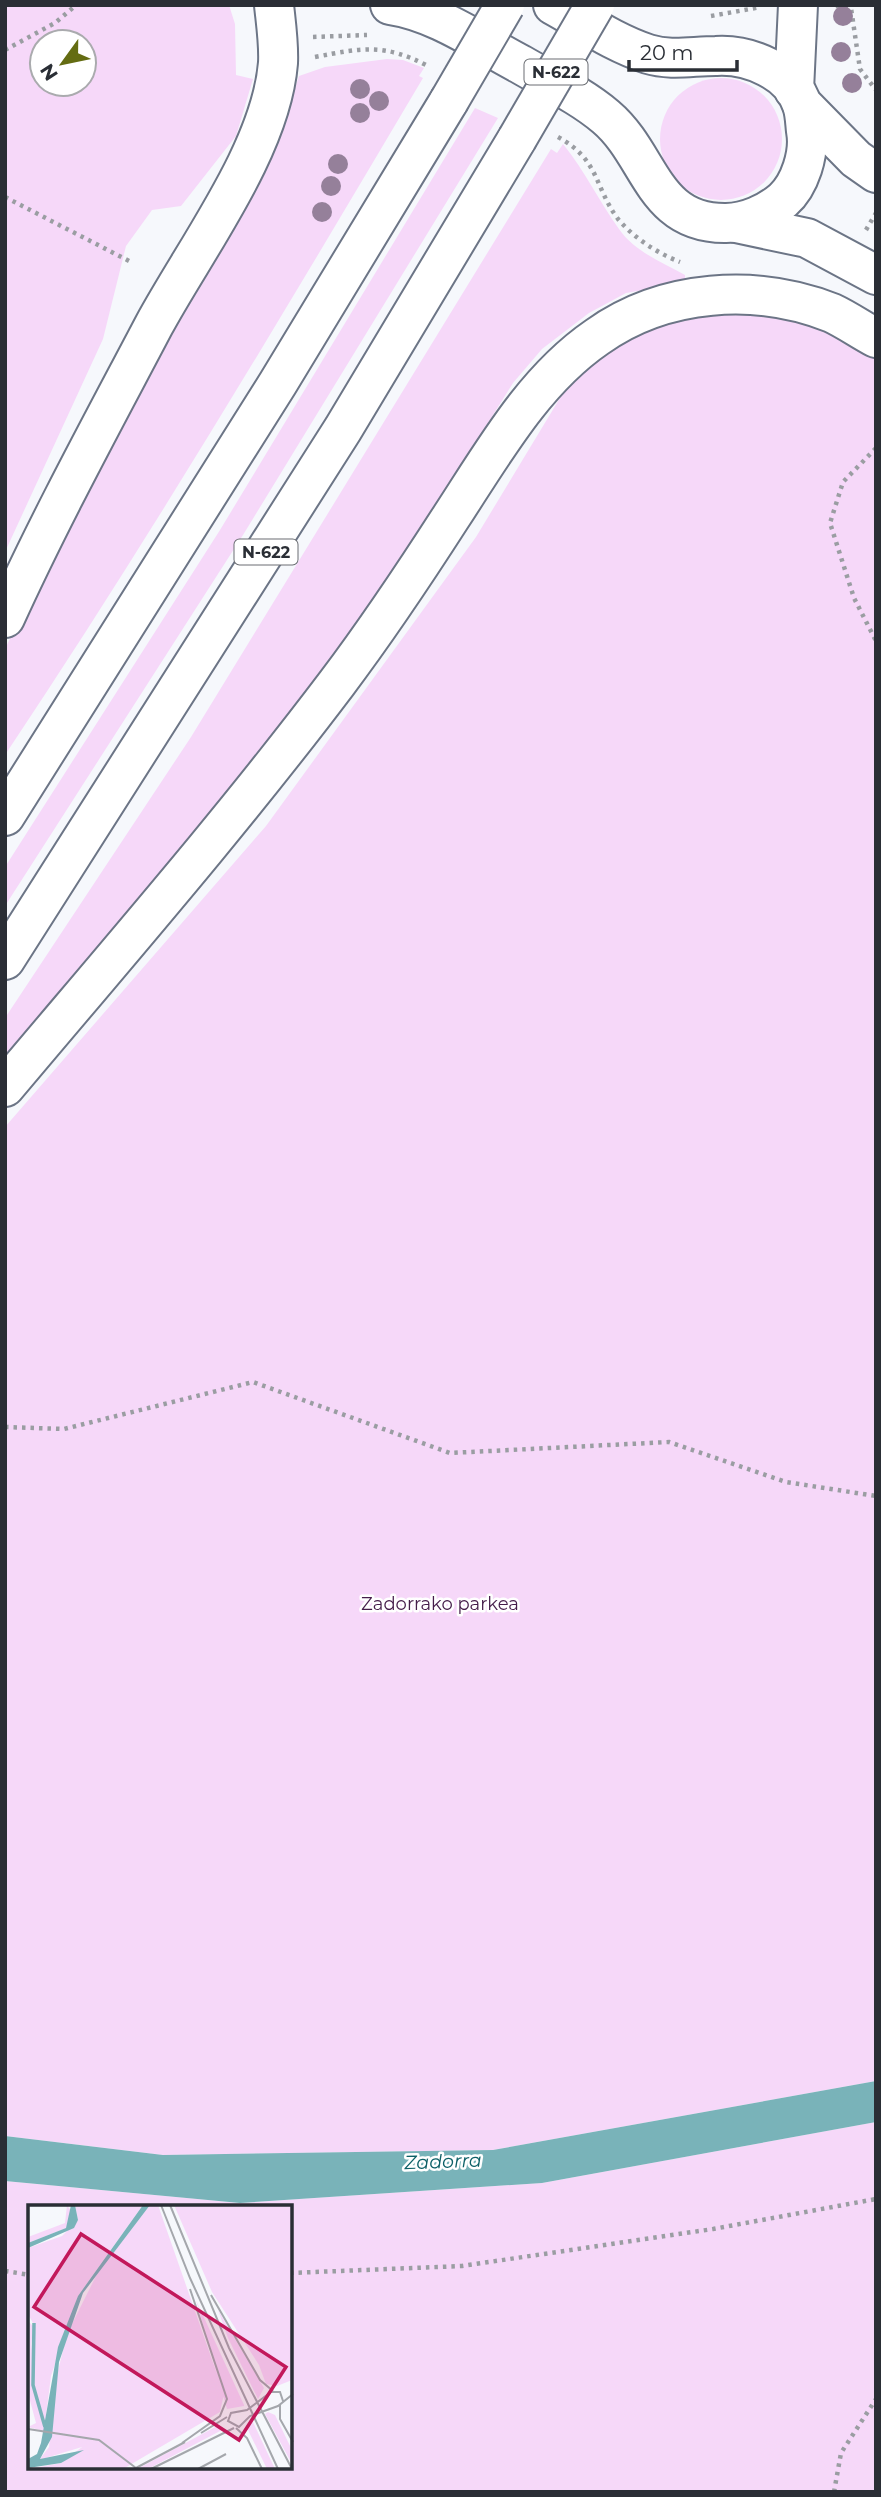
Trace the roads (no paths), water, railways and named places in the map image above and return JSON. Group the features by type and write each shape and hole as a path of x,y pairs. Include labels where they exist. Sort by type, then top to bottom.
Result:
{"main road":[{"path":"5,816 264,406 505,5"},
{"path":"553,5 619,42 649,54 677,60 743,57 771,68 856,159 876,173"},
{"name":"N-622","path":"5,960 343,429 596,5"},
{"path":"736,223 765,213 785,198 798,179 807,137 798,97 797,5"},
{"path":"383,20 433,17 582,99 607,118 626,138 654,186 670,205 693,219 712,223 736,223 807,238 876,275"},
{"path":"5,618 135,361 251,157 276,75 276,21"},
{"path":"5,1087 244,801 338,682 526,406 567,362 597,336 634,316 665,304 709,295 746,294 785,299 832,314 876,338"}],"water":[{"name":"Zadorra","path":"876,2081 876,2122 542,2183 240,2203 5,2181 5,2136 163,2155 493,2150"}],"park label":[{"name":"Zadorrako parkea","path":"440,1604"}]}
